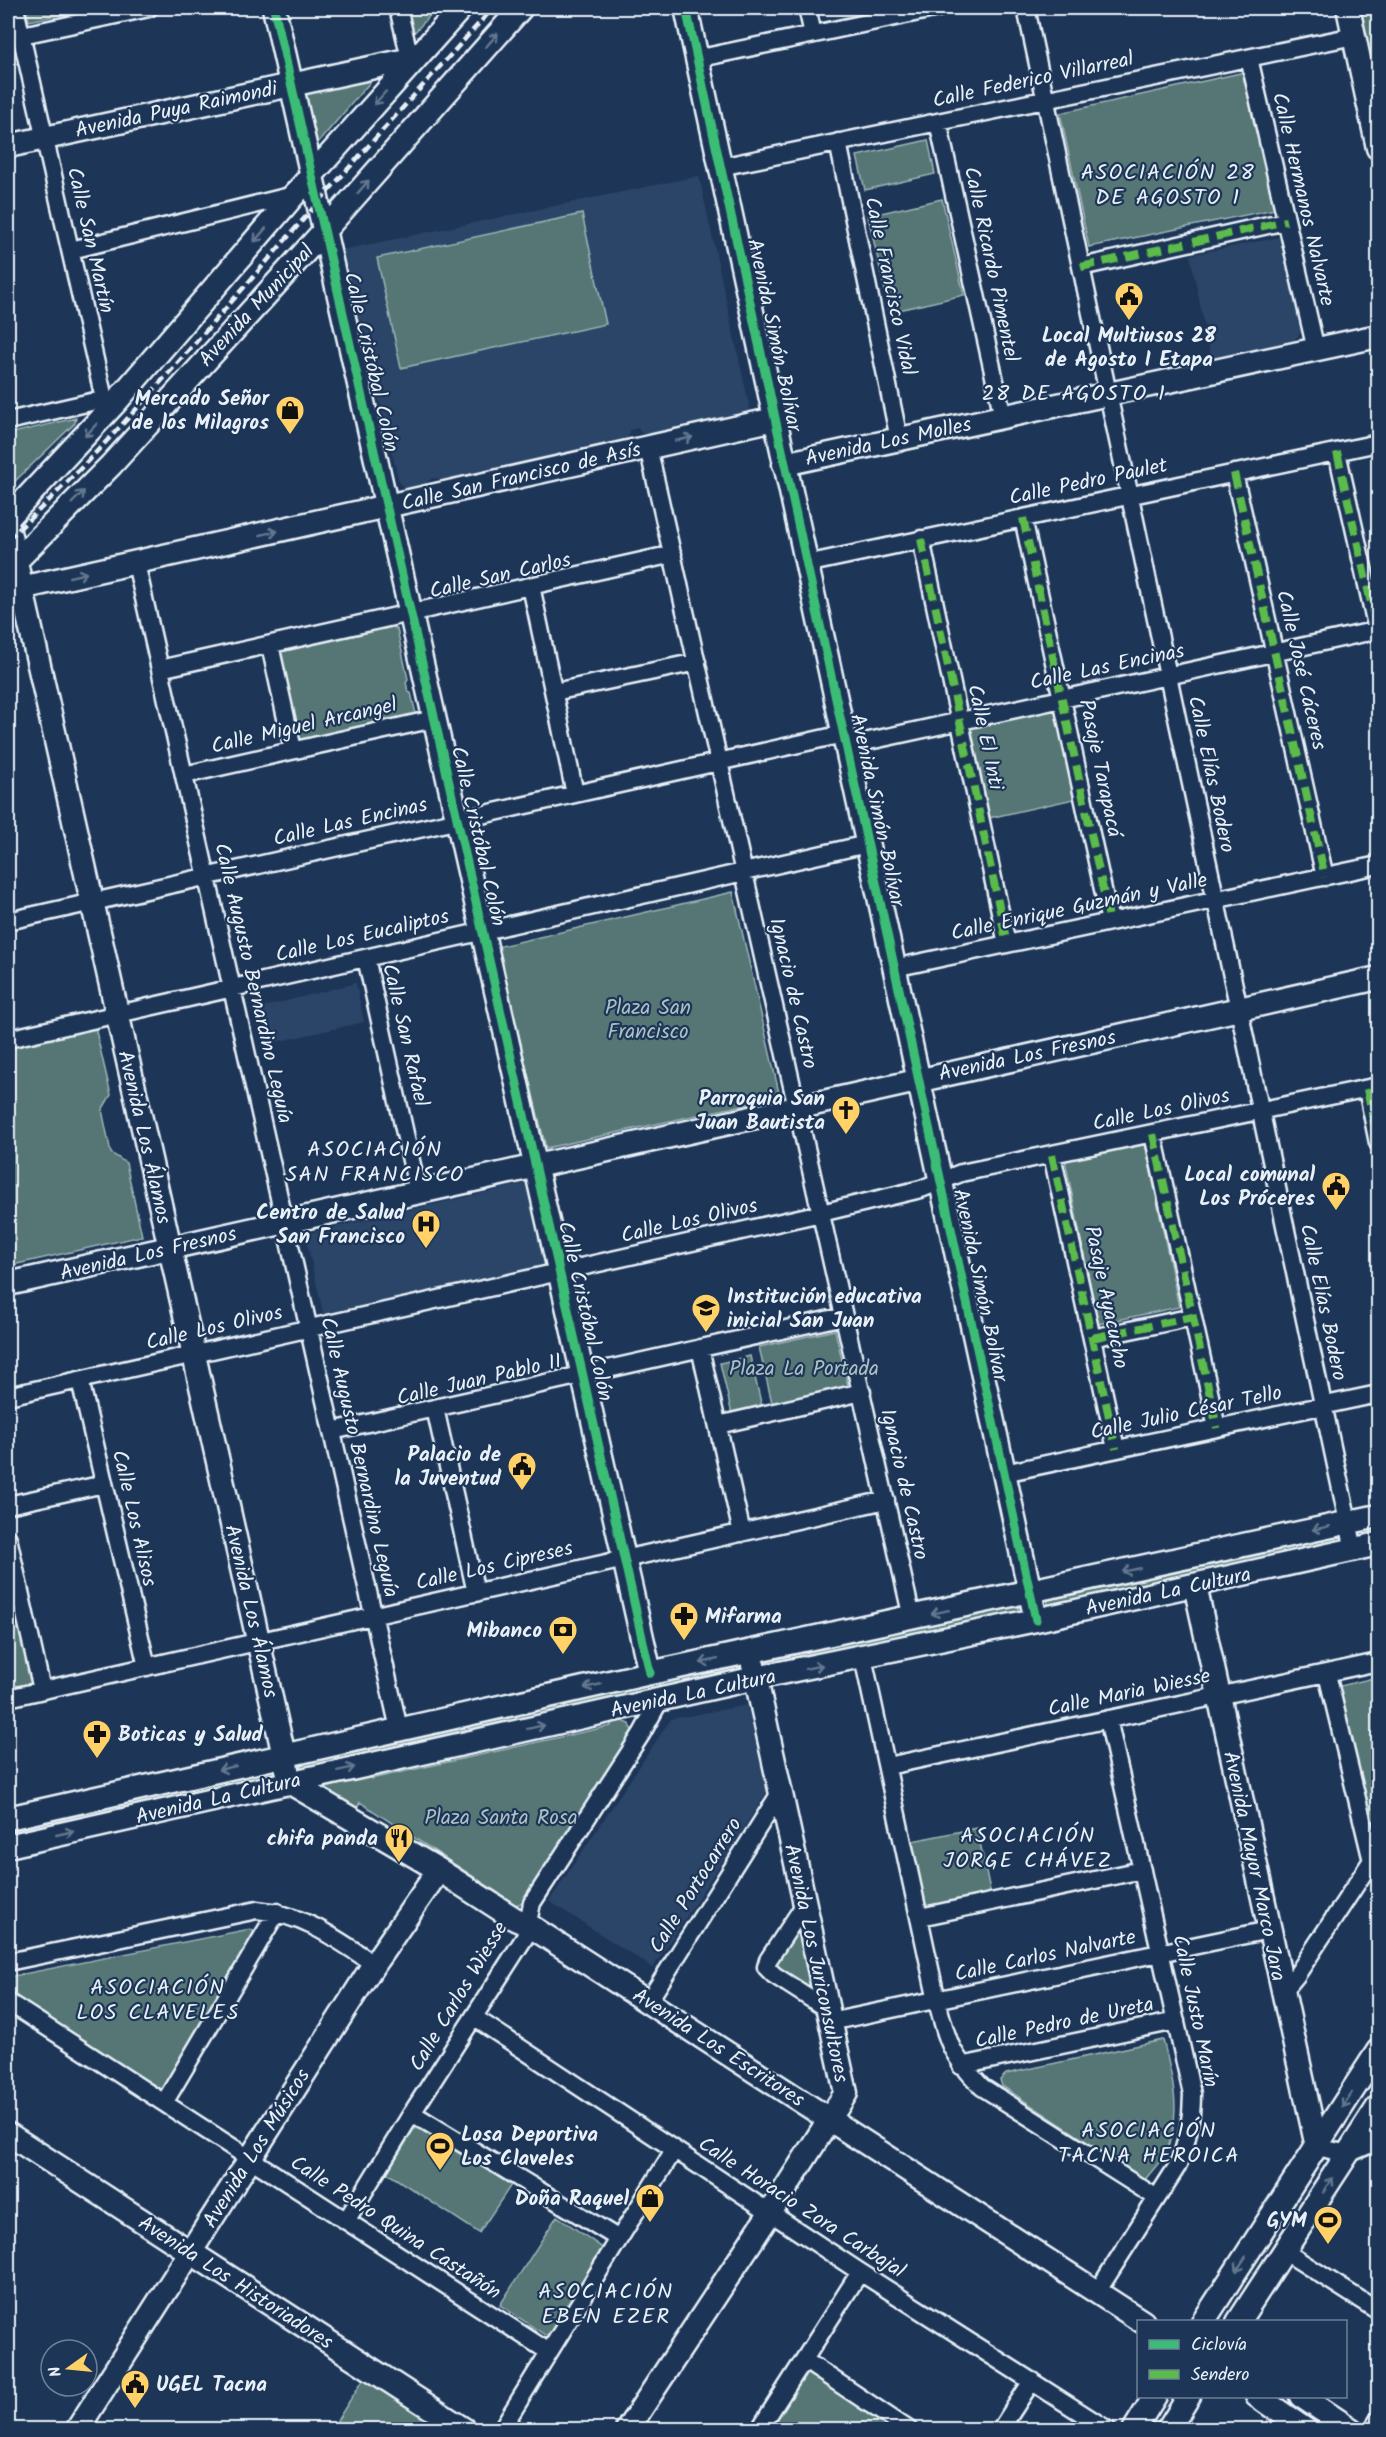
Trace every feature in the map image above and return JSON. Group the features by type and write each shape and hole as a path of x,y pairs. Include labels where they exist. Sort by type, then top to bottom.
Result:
{"street":[{"name":"Calle San Martín","path":"15,8 71,250 110,401"},
{"path":"22,36 149,8"},
{"name":"Calle Cristóbal Colón","path":"274,8 650,1673"},
{"path":"398,8 413,58"},
{"name":"Avenida Municipal","path":"8,518 413,58 461,8"},
{"name":"Avenida Municipal","path":"11,565 111,465 324,231 521,8"},
{"name":"Avenida Simón Bolívar","path":"686,8 939,1182 1036,1620"},
{"path":"807,8 813,34"},
{"path":"696,59 938,8"},
{"name":"Calle Elías Bodero","path":"1026,8 1354,1550"},
{"path":"1348,8 1378,148"},
{"name":"Calle Federico Villarreal","path":"720,167 1354,36"},
{"name":"Avenida Puya Raimondi","path":"8,146 413,58"},
{"name":"Calle Hermanos Nalvarte","path":"1249,58 1316,350"},
{"name":"Calle Ricardo Pimentel","path":"938,122 1003,417"},
{"name":"Calle Francisco Vidal","path":"838,142 899,439"},
{"path":"71,250 294,195"},
{"path":"1081,267 1286,221"},
{"name":"Avenida Los Molles","path":"784,464 1378,336"},
{"path":"8,421 110,401"},
{"name":"Calle San Francisco de Asís","path":"14,591 775,419"},
{"name":"Calle Pedro Paulet","path":"806,564 1378,443"},
{"name":"Ignacio de Castro","path":"648,447 912,1618"},
{"path":"1337,452 1378,632"},
{"name":"Calle José Cáceres","path":"1234,473 1325,877"},
{"name":"Pasaje Tarapacá","path":"1023,518 1110,922"},
{"name":"Avenida Los Álamos","path":"8,527 14,591 92,903 289,1782"},
{"name":"Calle El Inti","path":"921,539 1008,944"},
{"name":"Calle San Carlos","path":"160,669 673,554"},
{"name":"Calle Augusto Bernardino Leguía","path":"136,562 399,1729"},
{"path":"531,586 575,794"},
{"name":"Calle Las Encinas","path":"8,921 719,761 960,721 1378,632"},
{"path":"270,645 293,750"},
{"path":"554,692 697,662"},
{"name":"Calle Miguel Arcangel","path":"184,775 434,719"},
{"name":"Calle Los Eucaliptos","path":"8,1039 867,844"},
{"name":"Calle Enrique Guzmán y Valle","path":"894,968 1378,865"},
{"name":"Calle San Rafael","path":"366,958 418,1192"},
{"name":"Avenida Los Fresnos","path":"8,1284 1378,978"},
{"path":"1373,1087 1378,1143"},
{"name":"Calle Los Olivos","path":"8,1396 821,1213 921,1189 961,1173 1373,1087"},
{"path":"1153,1134 1217,1428"},
{"name":"Pasaje Ayacucho","path":"1052,1155 1116,1449"},
{"name":"Calle Juan Pablo II","path":"332,1431 844,1316"},
{"path":"1092,1338 1193,1317"},
{"path":"700,1348 742,1533"},
{"name":"Calle Los Alisos","path":"80,1380 147,1667"},
{"path":"717,1425 862,1392"},
{"name":"Calle Julio César Tello","path":"1004,1473 1378,1394"},
{"path":"435,1408 476,1593"},
{"path":"8,1506 104,1484"},
{"name":"Calle Los Cipreses","path":"8,1698 886,1500"},
{"name":"Avenida La Cultura","path":"8,1818 650,1673 1378,1516"},
{"path":"8,1538 42,1690"},
{"name":"Avenida La Cultura","path":"8,1846 756,1678 1036,1620 1378,1544"},
{"name":"Avenida Mayor Marco Jara","path":"1195,1585 1217,1696 1317,2147"},
{"name":"Avenida Los Juriconsultores","path":"627,2430 831,2120 846,2093 751,1652"},
{"path":"863,1657 938,2001 946,2036 953,2053 961,2066 982,2087 1157,2198"},
{"name":"Calle Maria Wiesse","path":"888,1766 1378,1662"},
{"path":"1283,1992 1296,1976 1375,1856 1327,1674"},
{"name":"Calle Carlos Wiesse","path":"346,2222 412,2113 525,1937 532,1903 642,1733 660,1700"},
{"name":"Calle Justo Marín","path":"1097,2292 1178,2165 1187,2143 1192,2118 1192,2094 1108,1719"},
{"name":"Avenida Los Escritores","path":"289,1782 439,1870 515,1919 527,1924 1140,2320"},
{"name":"Calle Portocarrero","path":"648,2002 780,1793"},
{"name":"Avenida Los Músicos","path":"76,2430 374,1964 439,1870"},
{"path":"920,1917 1142,1870"},
{"path":"805,1904 768,1960 766,1967 774,1976 829,2015"},
{"path":"8,1962 257,1910 277,1912 330,1934 374,1964"},
{"path":"164,2103 277,1912"},
{"name":"Calle Carlos Nalvarte","path":"829,2015 938,2001 1269,1930"},
{"name":"Calle Pedro Quina Castañón","path":"8,2002 549,2352"},
{"name":"Calle Horacio Zora Carbajal","path":"475,2018 860,2272 1108,2430"},
{"name":"Calle Pedro de Ureta","path":"961,2066 1176,2022"},
{"path":"1204,2320 1378,2051"},
{"path":"1239,2320 1378,2107"},
{"path":"412,2113 619,2239"},
{"name":"Avenida Los Historiadores","path":"10,2141 190,2253 465,2430"},
{"path":"1317,2147 1348,2154 1378,2141"},
{"path":"501,2430 674,2150"},
{"path":"1284,2251 1376,2304"},
{"path":"759,2430 860,2272"},
{"path":"804,2360 909,2430"},
{"path":"999,2430 1032,2381"},
{"path":"1134,2430 1154,2398"},
{"path":"1168,2430 1189,2398"},
{"path":"1258,2398 1306,2430"},
{"path":"1304,2398 1352,2430"},
{"path":"1372,2430 1378,2420"}],"shaded area":[{"path":"699,176 751,414 650,436 640,432 638,428 630,430 626,440 446,480 432,478 425,484 405,489 399,482 342,250"},
{"path":"1280,237 1301,332 1293,342 1211,358 1190,255"},
{"path":"356,983 364,1022 263,1045 255,1009"},
{"name":"Centro de Salud San Francisco","path":"527,1183 546,1265 324,1317 305,1234"},
{"path":"747,1705 767,1792 653,1968 549,1901 671,1719"}],"green space":[{"path":"26,8 96,8 29,21"},
{"path":"406,8 437,8 412,35"},
{"path":"1356,8 1370,8 1378,45 1378,116"},
{"path":"1245,72 1275,209 1089,247 1060,113"},
{"path":"372,80 315,146 305,92"},
{"path":"928,140 935,174 865,190 857,156"},
{"path":"942,199 964,295 890,312 868,216"},
{"path":"582,214 606,324 401,368 377,258"},
{"path":"76,418 75,423 12,484 8,468 8,434"},
{"path":"393,627 397,629 408,679 406,682 408,692 411,693 416,714 414,717 303,742 299,739 279,657 281,652"},
{"path":"1056,708 1074,799 989,818 970,726"},
{"name":"Plaza San Francisco","path":"733,892 780,1097 546,1148 497,947"},
{"path":"95,1027 111,1095 102,1110 111,1153 126,1163 142,1236 8,1266 8,1046"},
{"path":"1145,1143 1179,1307 1098,1324 1065,1160"},
{"name":"Plaza La Portada","path":"835,1330 849,1390 773,1407 759,1347"},
{"path":"750,1356 762,1407 732,1414 720,1363"},
{"path":"1336,1534 1335,1543 1053,1605 1048,1604 1047,1599"},
{"path":"1019,1605 1018,1613 766,1666 765,1661 769,1657"},
{"path":"17,1614 35,1685 8,1694 8,1616"},
{"path":"737,1664 741,1671 301,1771 300,1766 303,1762"},
{"path":"1378,1677 1378,1832 1374,1839 1336,1687"},
{"name":"Plaza Santa Rosa","path":"620,1720 630,1724 632,1730 628,1738 527,1897 516,1905 503,1904 506,1898 360,1802 357,1808 325,1787 367,1774 371,1779 611,1726 611,1722"},
{"path":"268,1769 272,1771 272,1776 8,1837 8,1825"},
{"path":"977,1828 992,1900 923,1915 907,1842"},
{"path":"250,1929 258,1933 167,2095 156,2096 8,1999 8,1977"},
{"path":"795,1930 799,1931 812,1988 809,1991 775,1967"},
{"path":"1163,2040 1175,2097 1174,2126 1165,2154 1145,2180 1002,2086 1000,2080 1006,2074"},
{"path":"421,2128 511,2185 479,2233 387,2173 414,2129"},
{"path":"557,2216 604,2249 548,2337 500,2305"},
{"path":"803,2371 894,2429 765,2430"},
{"path":"366,2375 451,2430 331,2430"}],"railway":[{"path":"8,539 74,475 138,407 493,8"}],"marked path":[{"path":"1081,267 1286,221"},
{"path":"1337,452 1378,634"},
{"path":"1234,473 1325,877"},
{"path":"1023,518 1110,922"},
{"path":"921,539 1007,944"},
{"path":"1367,1089 1378,1143"},
{"path":"1153,1134 1217,1428"},
{"path":"1052,1155 1116,1449"},
{"path":"1092,1338 1193,1317"}],"cycle path":[{"path":"274,8 650,1673"},
{"path":"686,8 1036,1620"}],"place":[{"name":"Local Multiusos 28 de Agosto I Etapa","path":"1129,322"},
{"name":"Mercado Señor de los Milagros","path":"290,436"},
{"name":"Parroquia San Juan Bautista","path":"846,1136"},
{"name":"Local comunal Los Próceres","path":"1336,1212"},
{"name":"Centro de Salud San Francisco","path":"426,1250"},
{"name":"Institución educativa inicial San Juan","path":"706,1334"},
{"name":"Palacio de la Juventud","path":"522,1492"},
{"name":"Mifarma","path":"684,1642"},
{"name":"Mibanco","path":"563,1656"},
{"name":"Boticas y Salud","path":"97,1760"},
{"name":"chifa panda","path":"399,1864"},
{"name":"Losa Deportiva Los Claveles","path":"440,2172"},
{"name":"Doña Raquel","path":"650,2224"},
{"name":"GYM","path":"1328,2246"},
{"name":"UGEL Tacna","path":"135,2410"}],"district":[{"name":"ASOCIACIÓN 28 DE AGOSTO 1","path":"1168,184"},
{"name":"28 DE AGOSTO 1","path":"1074,392"},
{"name":"ASOCIACIÓN SAN FRANCISCO","path":"375,1160"},
{"name":"ASOCIACIÓN JORGE CHÁVEZ","path":"1028,1847"},
{"name":"ASOCIACIÓN LOS CLAVELES","path":"158,1998"},
{"name":"ASOCIACIÓN TACNA HEROICA","path":"1149,2142"},
{"name":"ASOCIACIÓN EBEN EZER","path":"606,2302"}]}
